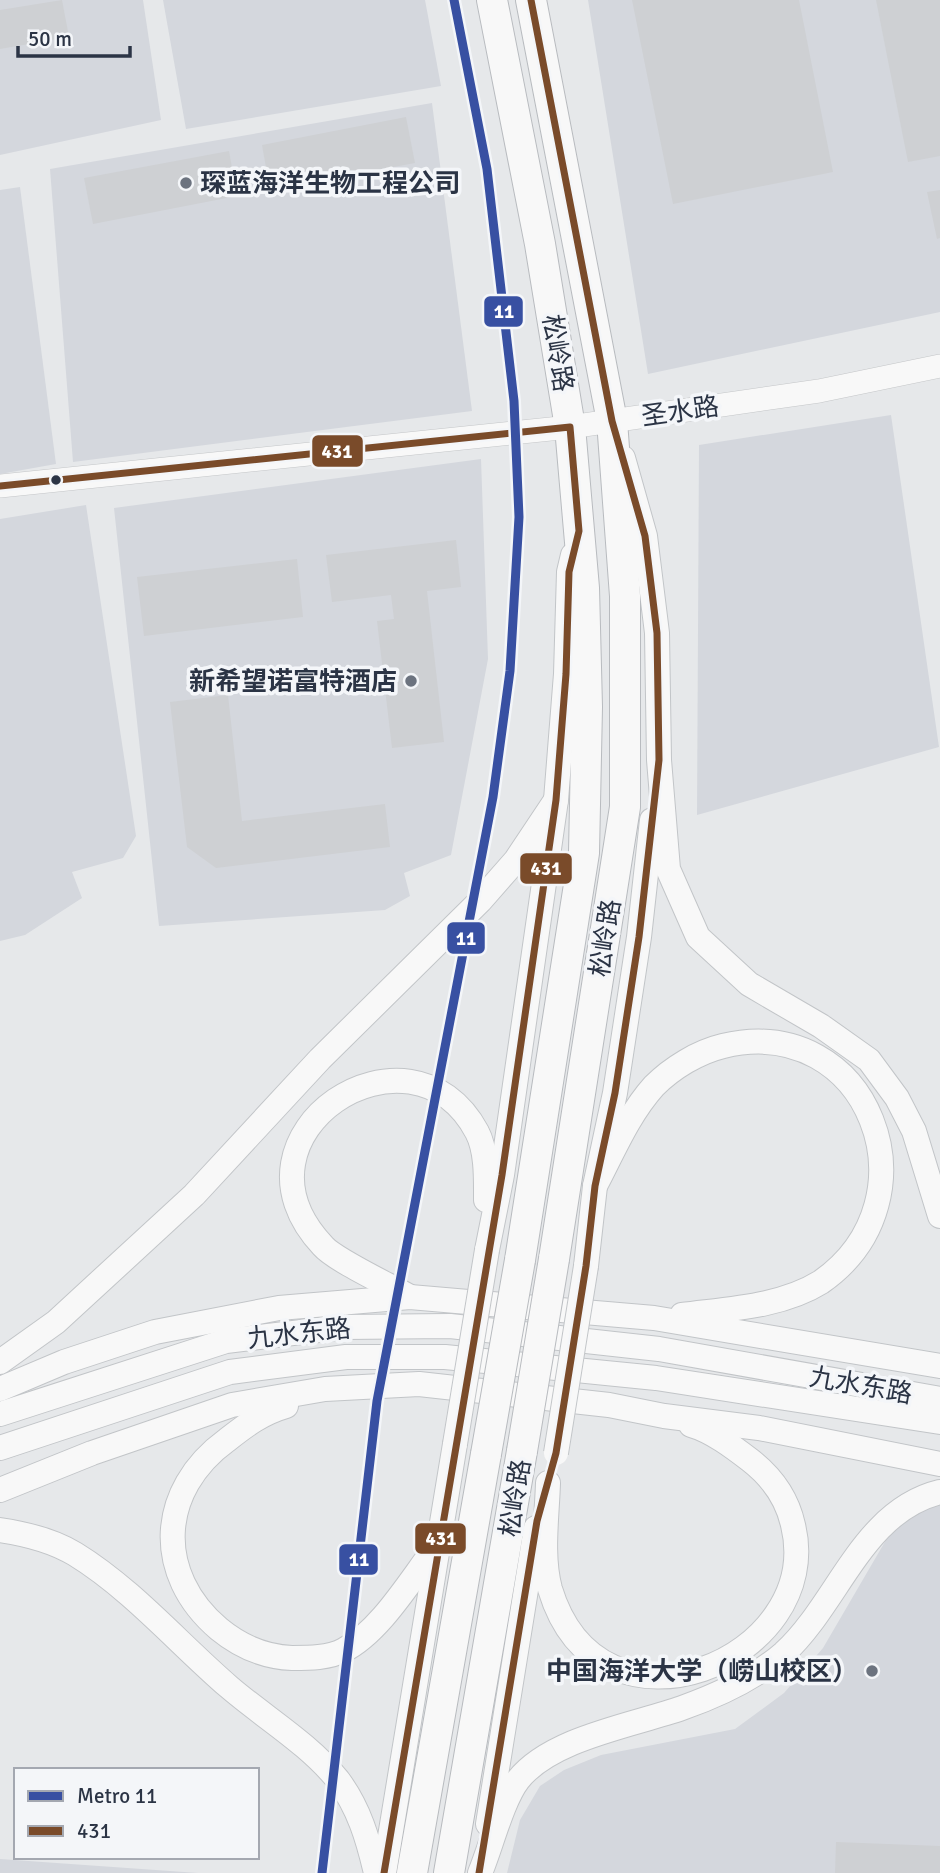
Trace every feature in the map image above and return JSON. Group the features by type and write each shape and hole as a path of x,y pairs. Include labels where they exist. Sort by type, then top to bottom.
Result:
{"highway":[{"name":"松岭路","path":"412,1873 520,1260 584,853 587,708 584,588 570,427 540,244 492,0"},
{"name":"松岭路","path":"449,1873 554,1259 625,807 625,596 612,421 531,0"}],"main road":[{"path":"612,421 645,536 657,633 659,760 668,869 698,937 749,984 821,1026 869,1060 897,1098 914,1131 940,1216"},
{"path":"384,1873 436,1547 502,1175 556,800 566,674 569,572 579,531"},
{"path":"480,1873 537,1521 556,1452 586,1266 595,1186 615,1093 637,950 659,760"},
{"path":"0,1362 56,1322 194,1195 320,1059 480,901 516,860 556,800"},
{"path":"595,1186 632,1114 656,1084 691,1058 732,1044 775,1043 803,1050 827,1062 848,1080 866,1102 878,1126 885,1148 883,1202 872,1229 839,1268 799,1293 751,1306 654,1318"},
{"path":"410,1297 324,1248 295,1202 292,1177 295,1147 308,1125 338,1097 379,1080 422,1084 441,1092 464,1113 478,1134 485,1170 487,1250"},
{"path":"0,1389 64,1362 155,1332 279,1308 410,1297 654,1318 940,1366"},
{"name":"九水东路","path":"0,1414 226,1341 344,1327 450,1326 659,1349 940,1399"},
{"name":"九水东路","path":"0,1448 230,1372 346,1357 445,1356 656,1378 940,1422"},
{"path":"0,1490 92,1452 232,1405 350,1387 419,1384 609,1405 664,1416 759,1428 940,1464"},
{"path":"350,1387 264,1413 205,1455 181,1492 171,1533 180,1580 192,1604 237,1644 275,1657 312,1658 343,1650 369,1633 436,1547"},
{"path":"548,1483 546,1545 550,1587 563,1620 578,1642 597,1661 616,1671 668,1676 718,1663 737,1653 771,1622 792,1580 796,1535 790,1513 779,1489 763,1470 696,1426 664,1416"},
{"path":"480,1873 517,1780 539,1760 585,1739 682,1708 737,1686 783,1653 809,1625 863,1548 884,1525 907,1507 940,1492"},
{"path":"0,1530 36,1536 75,1554 112,1582 238,1695 322,1762 340,1783 364,1824 376,1873"}],"street":[{"name":"圣水路","path":"0,486 570,427 819,391 940,366"}],"shaded area":[{"path":"0,0 143,0 161,120 0,155"},
{"path":"163,0 425,0 441,86 186,129"},
{"path":"588,0 940,0 940,312 648,374"},
{"path":"432,103 472,411 73,462 50,169"},
{"path":"20,187 56,464 0,474 0,190"},
{"path":"891,415 939,747 697,815 699,445"},
{"path":"481,459 488,659 451,855 404,873 410,896 385,910 159,926 114,508"},
{"path":"86,505 136,836 123,858 72,872 82,898 25,935 0,941 0,519"},
{"name":"中国海洋大学（崂山校区）","path":"940,1499 940,1873 507,1873 520,1820 540,1786 564,1770 601,1755 735,1729 784,1693 823,1648 886,1540 902,1523"},
{"path":"0,1859 198,1873 0,1873"}],"building":[{"path":"62,0 69,37 0,49 0,10"},
{"path":"632,0 799,0 833,172 673,204"},
{"path":"876,0 940,0 940,156 908,162"},
{"path":"406,117 415,163 270,190 262,145"},
{"path":"229,151 237,196 93,224 84,178"},
{"path":"940,190 940,238 937,239 927,192"},
{"name":"新希望诺富特酒店","path":"456,540 461,587 427,591 444,742 392,748 377,621 394,619 391,595 332,602 326,555"},
{"path":"297,559 303,617 144,636 137,577"},
{"path":"228,695 242,821 385,804 390,847 216,868 187,847 170,702"},
{"path":"836,1842 940,1846 940,1873 835,1873"}],"metro line":[{"name":"11","path":"322,1873 377,1401 493,797 510,671 519,517 514,401 487,169 454,0"}],"transit line":[{"name":"431","path":"479,1873 537,1521 556,1453 586,1266 595,1186 615,1093 639,937 659,760 657,633 645,536 612,421 531,0"},
{"name":"431","path":"0,486 570,427 579,531 569,572 566,674 556,800 502,1175 384,1873"}],"place":[{"name":"琛蓝海洋生物工程公司","path":"186,183"},
{"name":"新希望诺富特酒店","path":"411,681"},
{"name":"中国海洋大学（崂山校区）","path":"872,1671"}]}
